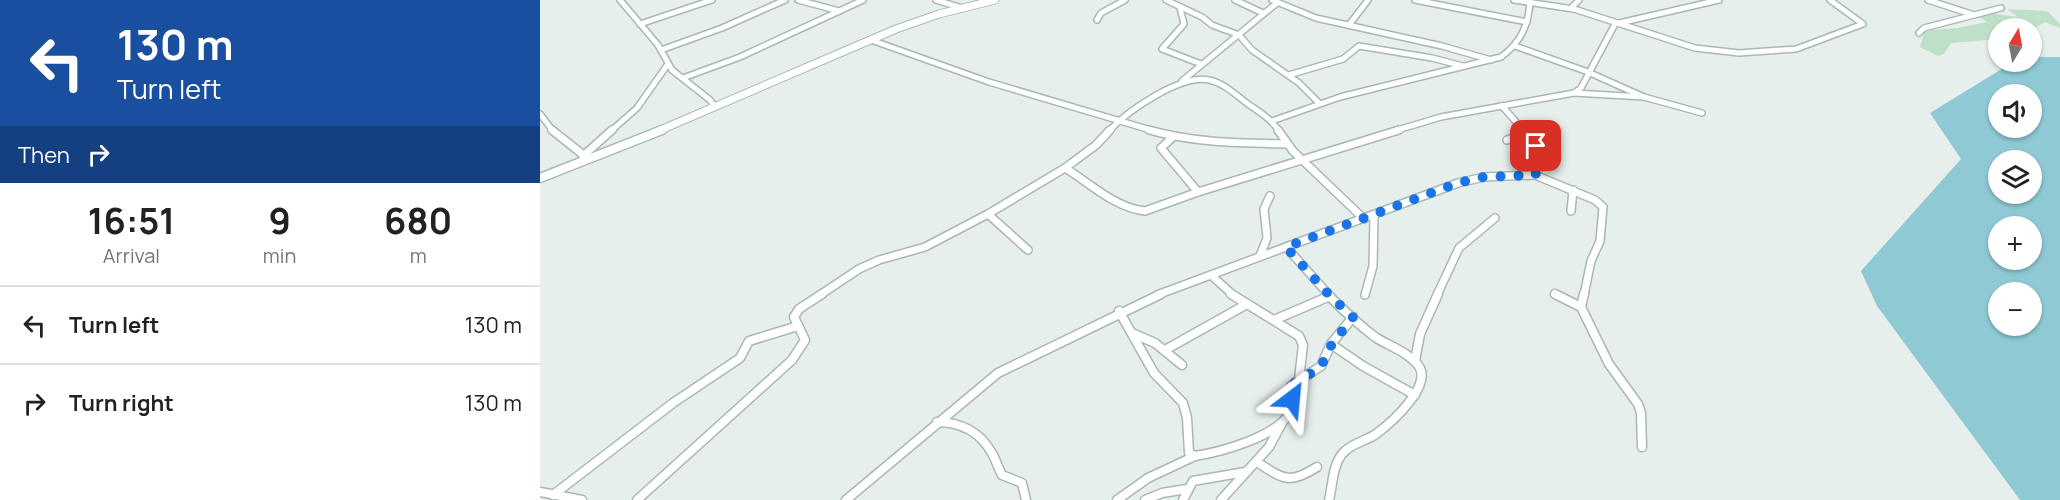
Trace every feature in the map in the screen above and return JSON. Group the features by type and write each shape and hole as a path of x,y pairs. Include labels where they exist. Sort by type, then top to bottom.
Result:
{"street":[{"path":"620,0 661,50 672,70 710,100 715,107"},
{"path":"640,24 712,0"},
{"path":"661,50 722,28 785,0"},
{"path":"798,0 839,11"},
{"path":"683,78 740,57 863,0"},
{"path":"936,0 962,8"},
{"path":"540,178 586,157 715,107 913,22 995,0"},
{"path":"1097,20 1099,14 1125,0"},
{"path":"1166,0 1219,28 1239,35 1252,50 1289,75 1320,104"},
{"path":"1235,0 1263,13"},
{"path":"1349,26 1368,0"},
{"path":"1415,0 1527,22"},
{"path":"1514,0 1573,9 1704,50 1739,53 1777,52 1804,47 1826,36 1863,24 1830,0"},
{"path":"1573,9 1579,0"},
{"path":"1574,93 1581,88 1615,24 1719,0"},
{"path":"1928,0 1974,15"},
{"path":"638,500 792,360 805,340 794,317 799,309 838,281 879,260 936,242 1065,168 1102,140 1120,119 1181,82 1239,35 1274,1 1313,18 1466,52 1491,60"},
{"path":"1272,121 1346,96 1503,56 1515,46 1527,22 1530,15 1529,1"},
{"path":"1180,8 1184,24 1162,49 1201,64"},
{"path":"1918,33 1924,28 2001,8"},
{"path":"871,40 989,82 1120,119 1173,137 1216,143 1287,144"},
{"path":"1289,75 1338,62 1359,46 1432,58 1465,67"},
{"path":"1515,46 1588,72 1644,97 1702,113"},
{"path":"586,157 628,118 668,64"},
{"path":"1181,82 1201,79 1220,83 1272,121 1287,144 1364,219"},
{"path":"1065,168 1136,211 1159,207 1198,192 1441,117 1574,93 1644,97"},
{"path":"1502,106 1536,146 1540,157 1540,169 1535,175"},
{"path":"540,114 556,135 586,157"},
{"path":"1508,140 1527,134"},
{"path":"1173,137 1161,148 1198,192"},
{"path":"846,500 998,373 1119,311 1260,256 1472,179 1535,175 1595,200 1603,207 1600,240 1592,261 1581,307"},
{"path":"1571,211 1573,190"},
{"path":"1260,256 1267,238 1264,209 1270,196"},
{"path":"988,214 1028,250"},
{"path":"1365,295 1373,266 1374,215"},
{"path":"1415,361 1420,334 1455,255 1459,248 1495,218"},
{"path":"1286,247 1330,296 1376,338 1415,361 1422,371 1421,384 1415,395 1386,427 1367,440 1349,447 1341,454 1329,500"},
{"path":"1211,275 1225,290 1294,332 1302,340 1303,351 1299,379"},
{"path":"1555,294 1581,307 1609,364 1638,404 1641,413 1642,447"},
{"path":"1274,320 1330,296"},
{"path":"1165,350 1247,304"},
{"path":"1119,311 1155,374 1180,397 1185,406 1188,422 1187,446 1189,453 1195,456"},
{"path":"1221,500 1269,447 1293,404 1291,386 1321,366 1332,344 1353,317"},
{"path":"553,495 673,403 742,356 749,341 798,326"},
{"path":"1132,333 1165,350 1182,365"},
{"path":"1332,344 1363,366 1415,395"},
{"path":"936,423 955,422 967,427 988,446 1002,475 1023,482 1026,500"},
{"path":"1117,500 1148,478 1195,456 1217,452 1282,423"},
{"path":"1257,462 1286,480 1302,477 1317,466"},
{"path":"1183,500 1189,485 1198,478 1245,472"},
{"path":"1144,500 1162,493 1187,489"},
{"path":"540,492 582,500"}],"green space":[{"path":"2007,9 2047,11 2060,24 2060,28 2045,22 2042,24 2042,18 1988,18 1988,40 1951,43 1944,54 1938,56 1920,47 1924,33 1931,30 1958,28 1987,22 1978,16 1988,13 2018,17"}],"water":[{"path":"2042,57 2060,57 2060,500 2020,500 1877,306 1861,271 1961,159 1930,113 1997,72 2042,72"}],"route":[{"path":"1292,399 1291,386 1299,379 1318,370 1332,344 1353,317 1330,296 1286,247 1472,179 1495,176 1532,177 1541,165 1536,146"}]}
